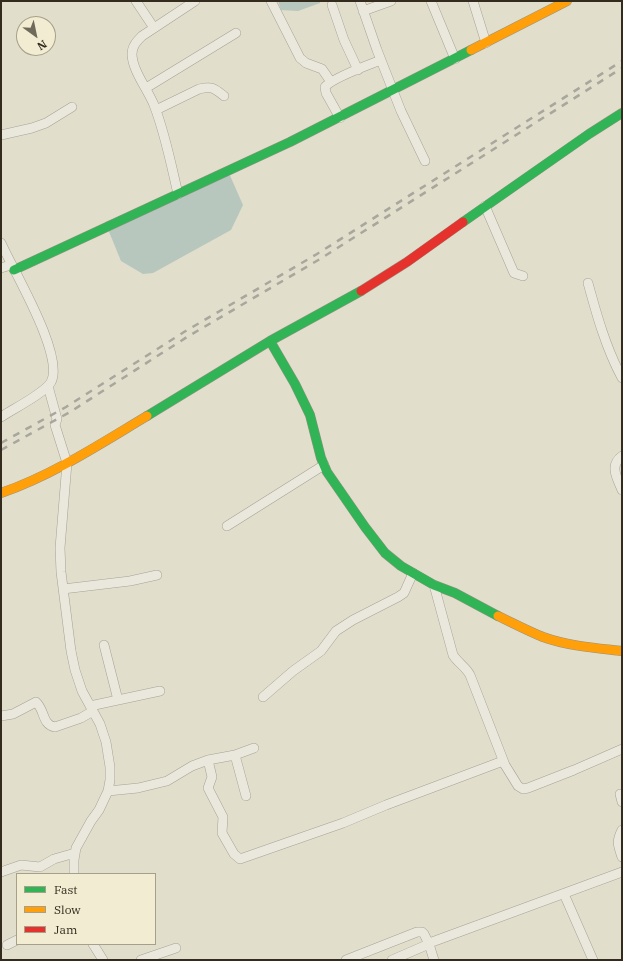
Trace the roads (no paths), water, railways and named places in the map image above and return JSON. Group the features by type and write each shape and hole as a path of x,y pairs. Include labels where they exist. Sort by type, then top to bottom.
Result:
{"street":[{"path":"136,1 154,28"},
{"path":"178,194 156,110 135,66 132,53 136,41 195,1"},
{"path":"272,1 300,58 306,63 322,69 331,82"},
{"path":"360,1 393,90 425,161"},
{"path":"363,11 391,1"},
{"path":"431,1 455,59"},
{"path":"473,1 486,43"},
{"path":"1,268 13,268 290,142 340,118 567,1"},
{"path":"332,5 344,40 358,70"},
{"path":"146,88 236,33"},
{"path":"340,118 325,90 326,86 331,82 381,60"},
{"path":"156,110 204,87 214,88 224,96"},
{"path":"1,135 32,128 46,123 72,107"},
{"path":"1,493 67,463 178,398 270,341 370,286 622,113"},
{"path":"485,206 514,273 523,276"},
{"path":"1,243 50,346 54,374 51,382 42,392 1,417"},
{"path":"588,283 600,327 611,358 622,378"},
{"path":"270,341 295,384 310,415 321,458 338,490 364,528 382,549 401,566 434,585 455,593 522,628 544,637 580,646 622,651"},
{"path":"48,386 57,419 55,425 67,463 60,548 63,589 71,651 82,691 100,724 106,742 110,780 108,791 99,810 76,848 74,873"},
{"path":"622,456 616,462 614,469 622,490"},
{"path":"227,526 324,465"},
{"path":"263,697 293,671 321,651 336,631 353,620 398,598 404,593 413,573"},
{"path":"63,589 130,581 157,575"},
{"path":"434,585 453,655 456,660 464,665 470,675 503,761 518,786 523,789 574,770 622,749"},
{"path":"104,645 118,700"},
{"path":"1,716 12,714 36,702 40,705 46,723 55,727 81,718 92,709 118,700 160,691"},
{"path":"108,791 138,788 167,781 185,770 208,760 235,755 254,748"},
{"path":"235,755 246,796"},
{"path":"208,760 212,777 208,788 223,818 222,833 234,854 240,859 329,829 503,761"},
{"path":"622,830 618,838 618,844 622,857"},
{"path":"1,872 21,865 40,866 54,858 75,853"},
{"path":"392,960 432,942 622,872"},
{"path":"564,894 593,960"},
{"path":"346,960 417,932 422,932 424,934 434,960"},
{"path":"7,945 16,940"},
{"path":"94,945 103,960"},
{"path":"141,960 176,948"}],"railway":[{"path":"1,443 66,407 184,332 317,254 622,61"},
{"path":"1,450 70,412 187,337 320,259 622,68"}]}
